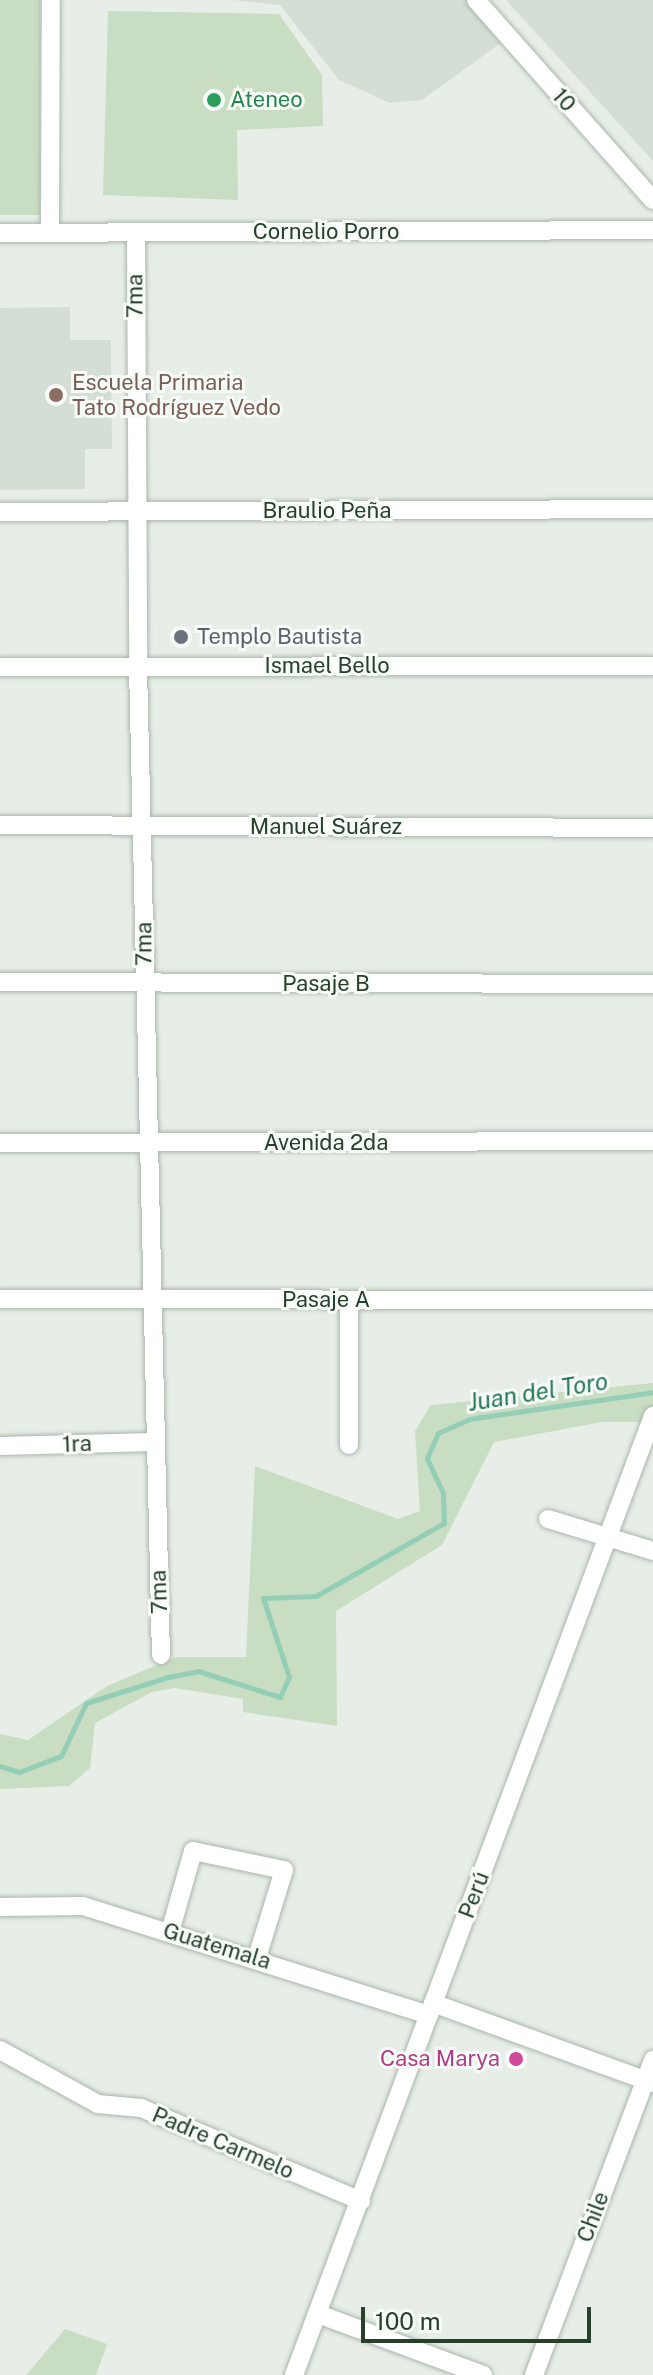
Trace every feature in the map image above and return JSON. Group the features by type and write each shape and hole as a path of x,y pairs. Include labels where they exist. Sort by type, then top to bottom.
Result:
{"street":[{"path":"50,233 51,0"},
{"name":"10","path":"476,0 653,200"},
{"name":"Cornelio Porro","path":"0,233 653,230"},
{"name":"7ma","path":"136,234 138,667 161,1655"},
{"name":"Braulio Peña","path":"0,512 653,509"},
{"name":"Ismael Bello","path":"0,667 653,666"},
{"name":"Manuel Suárez","path":"0,825 653,828"},
{"name":"Pasaje B","path":"0,982 653,984"},
{"name":"Avenida 2da","path":"0,1143 653,1141"},
{"name":"Pasaje A","path":"0,1299 653,1300"},
{"path":"349,1300 349,1445"},
{"name":"Perú","path":"294,2375 653,1416"},
{"name":"1ra","path":"0,1446 155,1442"},
{"path":"548,1519 653,1551"},
{"path":"170,1932 193,1851 284,1870 257,1958"},
{"name":"Guatemala","path":"0,1907 83,1906 431,2009 649,2082"},
{"name":"Padre Carmelo","path":"0,2050 98,2104 141,2108 361,2201"},
{"name":"Chile","path":"534,2375 649,2082 653,2060"},
{"path":"318,2314 483,2375"}],"shaded area":[{"path":"233,0 468,0 505,40 422,100 390,103 339,80 280,5"},
{"path":"506,0 653,0 653,161"},
{"name":"Escuela Primaria Tato Rodríguez Vedo","path":"70,307 70,340 111,340 112,449 85,449 85,489 0,490 0,308"}],"green space":[{"path":"0,0 40,0 40,215 0,215"},
{"name":"Ateneo","path":"108,11 279,14 322,75 323,126 237,130 238,200 103,195"},
{"path":"653,1383 653,1422 602,1422 494,1442 442,1545 336,1611 337,1726 243,1712 243,1699 175,1688 152,1692 95,1723 90,1768 69,1786 0,1789 0,1734 28,1740 107,1686 176,1657 246,1657 255,1466 398,1519 420,1511 415,1431 431,1405"},
{"path":"65,2329 107,2344 96,2375 26,2375"}],"waterway":[{"name":"Juan del Toro","path":"0,1766 19,1772 61,1756 86,1703 168,1677 198,1671 280,1697 289,1677 263,1598 316,1596 444,1523 443,1493 427,1458 438,1433 469,1419 653,1392"}],"place":[{"name":"Ateneo","path":"214,100"},
{"name":"Escuela Primaria Tato Rodríguez Vedo","path":"56,395"},
{"name":"Templo Bautista","path":"181,637"},
{"name":"Casa Marya","path":"516,2059"}]}
